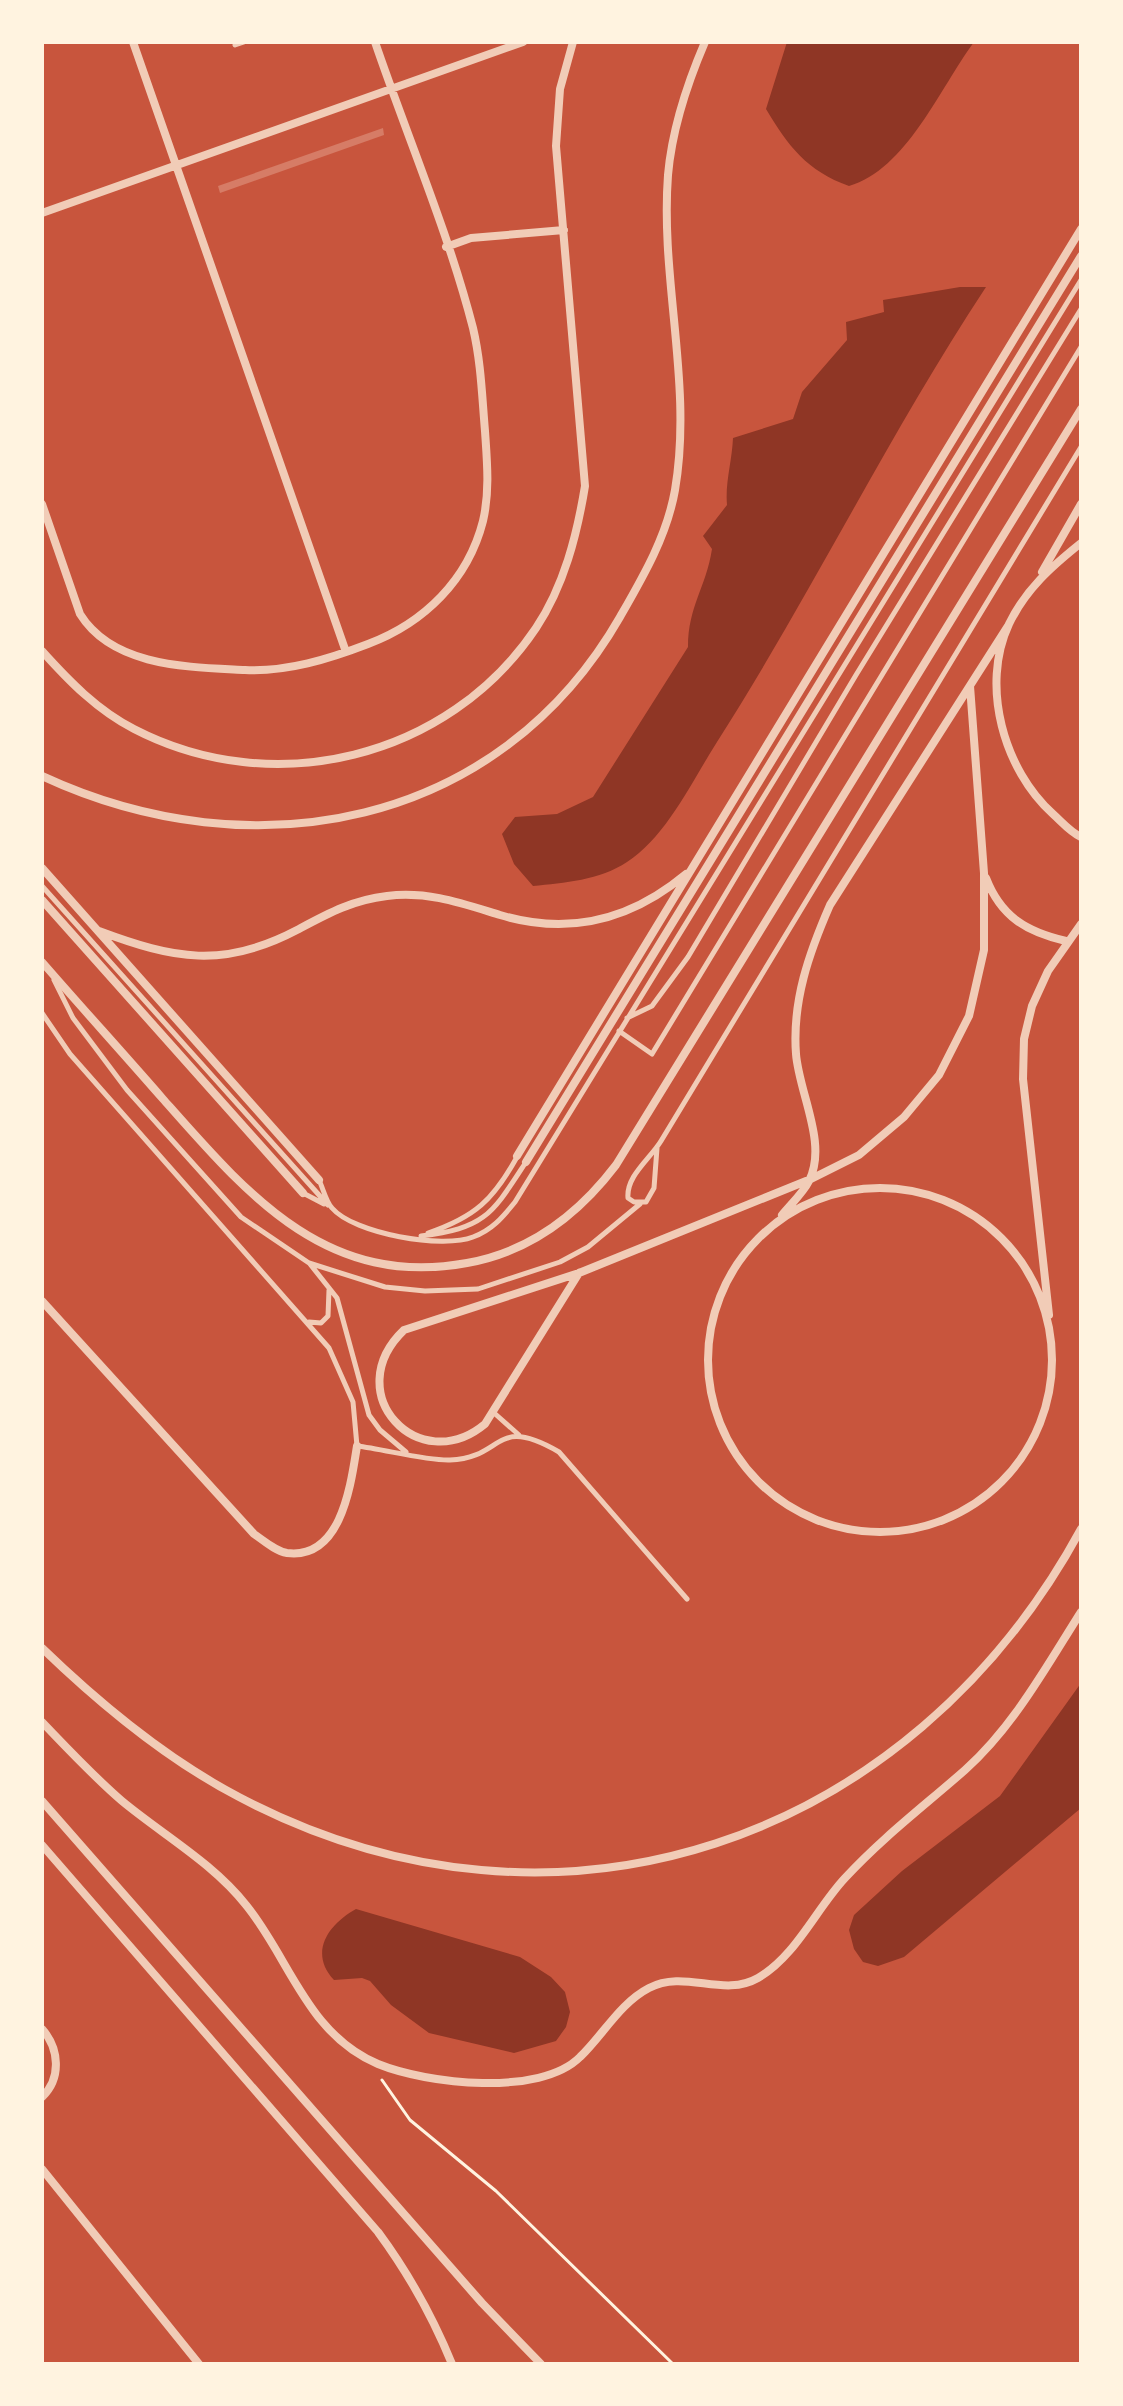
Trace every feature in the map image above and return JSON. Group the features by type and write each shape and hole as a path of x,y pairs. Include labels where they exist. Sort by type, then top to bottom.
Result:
{"street":[{"path":"133,42 346,652"},
{"path":"42,504 80,614 99,638 119,650 186,665 258,670 291,666 346,652 398,631 416,620 439,599 471,554 483,522 487,479 481,373 473,329 375,42"},
{"path":"42,213 523,42"},
{"path":"42,651 81,693 132,728 189,750 236,762 296,764 355,757 425,728 474,696 507,664 537,626 560,580 580,516 585,460 556,117 564,69 573,42"},
{"path":"42,776 109,804 189,822 244,827 322,822 401,803 473,769 522,734 576,681 607,640 646,571 674,493 679,392 668,232 668,172 684,96 705,42"},
{"path":"517,1156 1081,229"},
{"path":"446,247 471,238 564,230"},
{"path":"526,1162 1081,256"},
{"path":"42,962 244,1189 300,1232 352,1256 403,1267 487,1259 537,1238 585,1202 632,1141 1081,409"},
{"path":"1081,504 1008,626 830,905 810,951 798,1001 796,1054 815,1158 811,1179 779,1218 741,1256 716,1303 706,1356 713,1410 737,1458 773,1498 821,1524 880,1534 939,1524 991,1494 1030,1447 1051,1391 1051,1330 1023,1079 1024,1039 1032,1006 1066,941 1081,924"},
{"path":"1039,576 1081,543"},
{"path":"1008,626 996,684 1004,743 1032,795 1081,837"},
{"path":"579,1273 493,1412 473,1434 455,1439 421,1439 397,1424 379,1394 378,1376 388,1345 404,1330 579,1273 811,1179 859,1155 904,1117 939,1075 969,1016 981,963 984,873 970,686"},
{"path":"42,868 319,1180"},
{"path":"99,931 174,956 203,958 236,955 268,944 330,911 360,900 419,893 530,923 601,922 660,895 693,868"},
{"path":"984,873 994,900 1032,933 1066,941"},
{"path":"42,900 303,1193"},
{"path":"779,1218 827,1194 880,1186 940,1197 992,1227 1030,1273 1051,1330"},
{"path":"42,1301 254,1534 271,1546 287,1553 305,1550 328,1537 345,1502 357,1446"},
{"path":"42,1648 152,1743 238,1797 285,1819 329,1836 426,1864 482,1873 576,1872 654,1860 709,1845 780,1819 849,1781 914,1734 972,1678 1049,1582 1081,1529"},
{"path":"42,1722 120,1799 216,1874 235,1894 268,1937 293,1984 321,2021 349,2048 380,2064 472,2081 533,2082 557,2074 577,2060 633,1998 651,1987 688,1980 740,1986 760,1977 776,1963 858,1864 912,1812 965,1770 1010,1722 1081,1612"},
{"path":"42,1801 471,2291 541,2364"},
{"path":"42,1845 378,2232 407,2271 434,2318 452,2364"},
{"path":"42,2029 51,2042 56,2060 52,2086 42,2097"},
{"path":"42,2169 199,2364"}],"lane":[{"path":"235,45 244,42"},
{"path":"303,1193 374,1232 447,1243 471,1238 497,1225 515,1202 1081,280"},
{"path":"626,1019 652,1006 688,957 864,661 1081,309"},
{"path":"619,1031 652,1054 1081,347"},
{"path":"640,1204 628,1198 628,1190 657,1148 1081,447"},
{"path":"42,886 332,1208"},
{"path":"50,972 73,1018 127,1090 241,1217 309,1263 385,1287 425,1291 478,1289 560,1262 588,1247 646,1202 654,1188 657,1148"},
{"path":"42,1013 70,1054 329,1348 348,1384 357,1446 444,1460 462,1459 509,1437 535,1438 559,1452 687,1599"},
{"path":"416,1237 457,1223 475,1213 493,1195 517,1156"},
{"path":"416,1237 462,1231 485,1218 526,1162"},
{"path":"319,1180 332,1208"},
{"path":"309,1263 329,1289 344,1318 369,1415 380,1430 406,1452"},
{"path":"309,1322 321,1323 328,1316 329,1289"},
{"path":"493,1412 520,1436"}],"path":[{"path":"380,2064 382,2082 410,2120 496,2191 673,2364"}],"shaded area":[{"path":"787,42 974,42 905,146 869,177 849,186 821,173 800,156 766,109"},
{"path":"960,287 986,287 916,399 752,686 666,823 641,851 616,868 582,880 533,886 514,864 502,834 515,817 557,814 593,797 688,647 691,620 712,549 703,536 727,505 733,438 793,419 802,392 847,340 846,322 884,312 883,300"},
{"path":"1081,1683 1081,1808 904,1957 878,1966 863,1962 854,1949 849,1930 854,1915 902,1871 1000,1796"},
{"path":"356,1909 520,1957 551,1977 565,1992 570,2012 566,2027 556,2041 514,2053 429,2033 391,2005 370,1981 362,1978 334,1980 326,1970 322,1949 330,1931"}],"building":[{"path":"383,128 384,135 220,193 218,186"}]}
